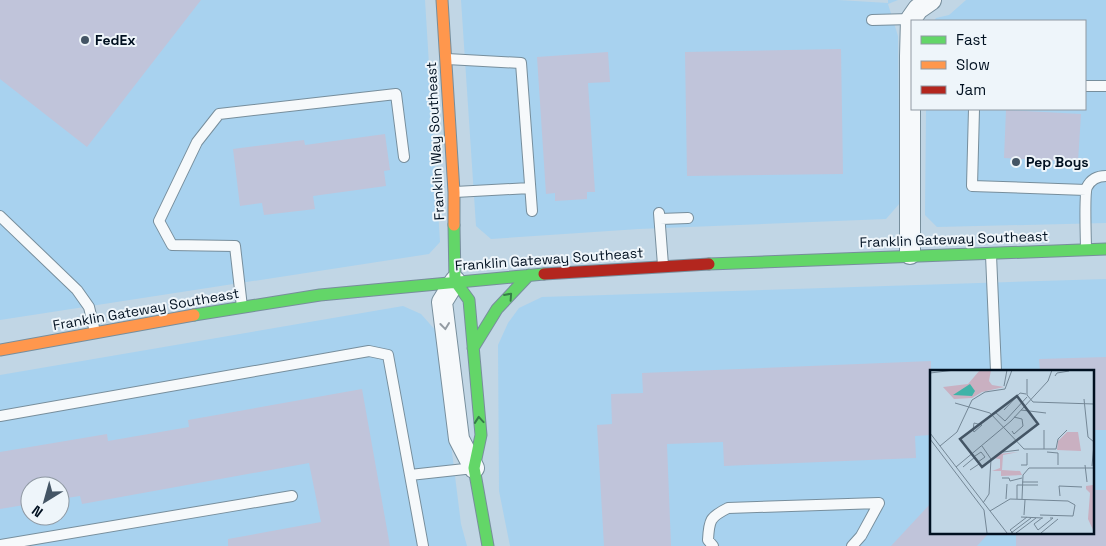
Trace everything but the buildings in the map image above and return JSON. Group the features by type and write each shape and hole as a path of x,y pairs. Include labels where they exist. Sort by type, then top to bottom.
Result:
{"street":[{"name":"Franklin Way Southeast","path":"442,0 454,192 455,281"},
{"path":"910,254 911,19 918,9 929,0"},
{"name":"Franklin Gateway Southeast","path":"0,350 316,296 455,281 663,266 910,254 1106,249"},
{"path":"473,348 497,309 529,276"},
{"path":"474,468 481,435 469,300 455,281 442,302 459,439 474,468 488,546"}],"lane":[{"path":"872,20 911,19"},
{"path":"446,59 521,63 532,210"},
{"path":"1086,86 1106,86"},
{"path":"242,308 235,246 172,245 159,221 197,142 219,114 396,94 404,156"},
{"path":"974,110 972,186 1086,190"},
{"path":"1086,250 1086,190 1093,180 1099,176 1106,176"},
{"path":"454,192 530,188"},
{"path":"0,216 77,290 89,307 95,333"},
{"path":"663,266 659,216 688,218"},
{"path":"991,253 996,370"},
{"path":"0,416 369,351 388,355 423,546"},
{"path":"410,475 474,468"},
{"path":"0,545 292,496"},
{"path":"713,546 708,540 709,523 715,515 728,508 879,503 861,536 852,546"}],"shaded area":[{"path":"0,0 425,0 440,242 429,254 0,320"},
{"path":"461,0 838,0 888,3 888,0 898,0 888,4 898,36 900,203 886,219 639,229 491,239 476,226"},
{"name":"Pep Boys","path":"966,0 1106,0 1106,223 937,227 925,215 926,110 1086,110 1086,20 935,20 949,15"},
{"path":"1106,279 1106,546 510,546 499,491 498,345 508,323 519,308 542,297"},
{"path":"403,306 421,314 437,332 461,524 467,546 0,546 0,375"}],"traffic: fast":[{"path":"454,225 455,281 469,300 481,435 474,468 488,546"},
{"path":"709,264 1106,249"},
{"path":"194,315 320,295 544,274"},
{"path":"473,348 497,309 529,275"}],"traffic: slow":[{"path":"442,0 454,192 454,225"},
{"path":"0,350 194,315"}],"traffic: jam":[{"path":"544,274 709,264"}],"place":[{"name":"FedEx","path":"85,40"},
{"name":"Pep Boys","path":"1016,162"}]}
